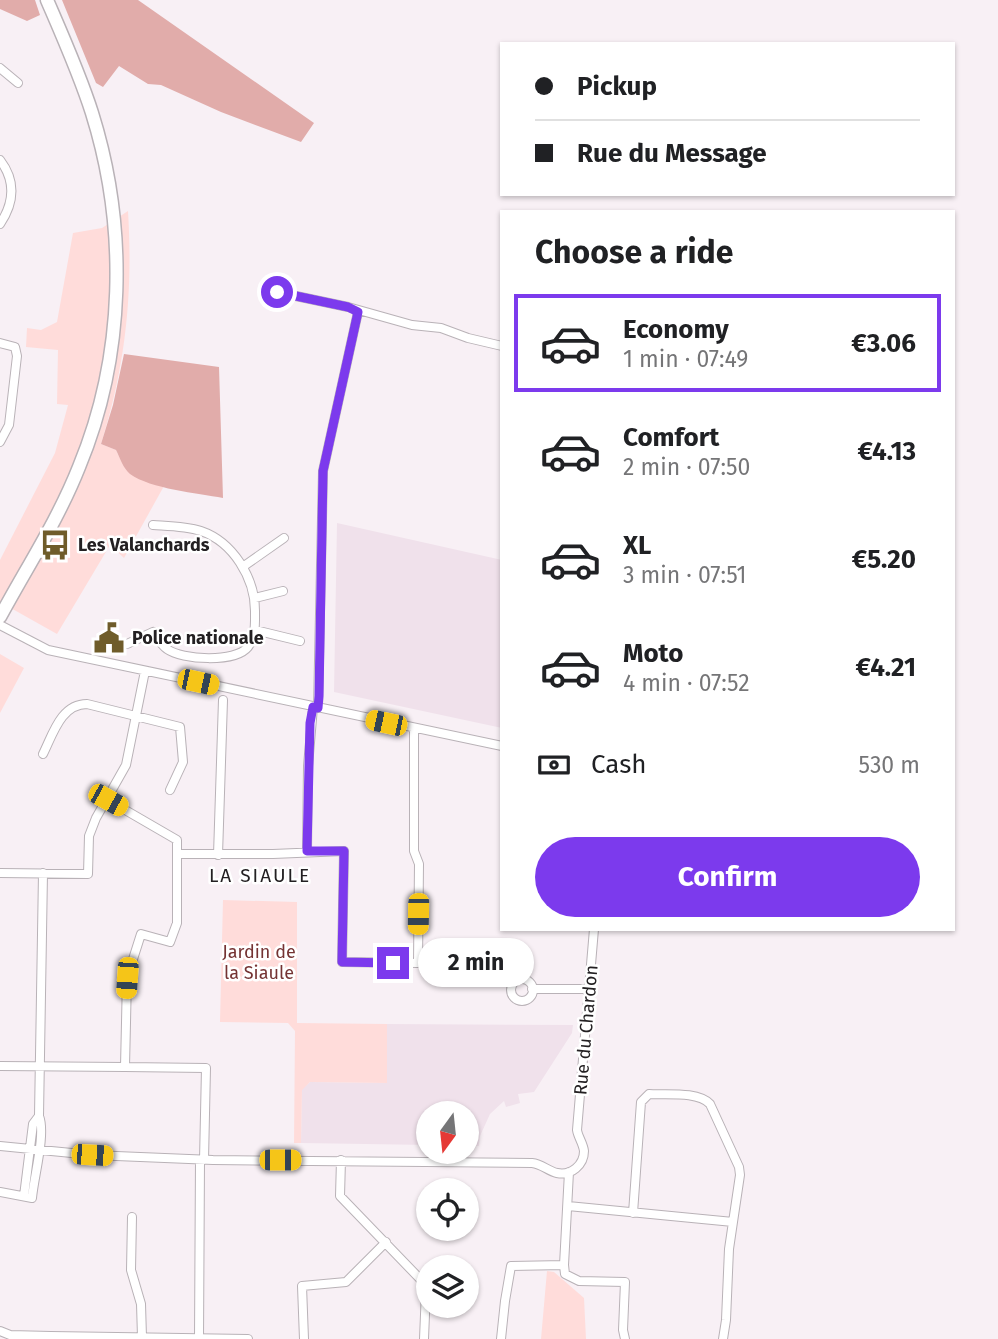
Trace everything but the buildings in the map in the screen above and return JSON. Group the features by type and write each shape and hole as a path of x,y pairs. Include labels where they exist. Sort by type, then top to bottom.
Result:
{"main road":[{"path":"0,617 56,517 79,467 103,390 115,319 116,246 104,158 88,99 47,0"}],"street":[{"path":"0,68 18,83"},
{"path":"0,160 9,175 12,190 10,204 0,224"},
{"path":"277,292 348,307 358,312 412,325 441,328 500,346"},
{"path":"307,851 308,766 315,708 323,471 358,312"},
{"path":"0,343 15,347 17,356 9,425 0,442"},
{"path":"127,644 153,632 166,649 178,654 215,659 234,656 248,647 255,630 255,598 244,566 223,544 202,531 153,525"},
{"path":"244,566 284,538"},
{"path":"255,598 283,591"},
{"path":"0,625 48,650 500,746"},
{"path":"255,630 300,641"},
{"path":"0,873 88,874 89,836 96,818 126,765 145,671"},
{"path":"218,855 223,699"},
{"path":"43,754 63,715 80,704 180,727 183,762 170,790"},
{"path":"177,854 273,855 344,851 342,962 418,963 419,864 414,851 414,729"},
{"path":"108,800 177,840 177,923 170,942 141,934 127,978 125,1067"},
{"path":"0,1192 28,1197 34,1151 42,1125 39,1116 39,1067 43,873"},
{"name":"Rue du Chardon","path":"569,1172 580,1164 584,1150 577,1130 594,931"},
{"path":"532,989 589,989"},
{"path":"0,1066 206,1068 199,1338"},
{"path":"633,1213 641,1102 649,1094 693,1096 707,1100 739,1167 740,1175 728,1261 723,1339"},
{"path":"0,1146 34,1151 202,1160 532,1163 557,1173 569,1172 565,1274 579,1281 625,1282 625,1339"},
{"path":"341,1160 340,1196 424,1282 424,1339"},
{"path":"568,1206 733,1222"},
{"path":"132,1217 131,1270 141,1304 142,1337"},
{"path":"304,1339 302,1286 346,1282 386,1242"},
{"path":"501,1339 511,1266 564,1265"},
{"path":"0,1331 9,1335 248,1339"}],"shaded area":[{"path":"0,0 35,0 40,15 27,21 0,9"},
{"path":"62,0 138,0 314,123 301,142 221,112 161,85 148,84 119,66 103,87 96,83"},
{"path":"124,354 219,367 223,498 175,490 139,479 128,472 116,450 101,444"},
{"path":"337,523 500,560 500,728 334,692"},
{"path":"387,1024 573,1025 572,1033 534,1092 518,1094 520,1103 506,1107 504,1101 490,1114 480,1136 480,1101 416,1101 416,1145 301,1143 302,1089 310,1082 387,1083"}],"green space":[{"path":"128,211 126,328 110,414 101,444 116,450 129,471 135,475 164,486 124,558 110,545 57,634 0,602 0,560 55,453 68,405 57,404 58,350 26,347 27,328 41,330 57,322 73,233 102,228"},
{"path":"0,654 24,668 0,713"},
{"name":"Jardin de la Siaule","path":"223,900 297,902 297,1023 387,1024 387,1083 310,1082 302,1090 301,1143 294,1143 295,1031 288,1023 220,1022"},
{"path":"547,1271 554,1272 584,1298 586,1339 541,1339"}],"place":[{"name":"Les Valanchards","path":"55,545"},
{"name":"Police nationale","path":"109,638"}],"district":[{"name":"LA SIAULE","path":"260,875"}],"route":[{"path":"277,292 348,307 358,312 323,471 319,696 318,708 313,707 310,723 307,851 344,851 342,962 393,963"}]}
